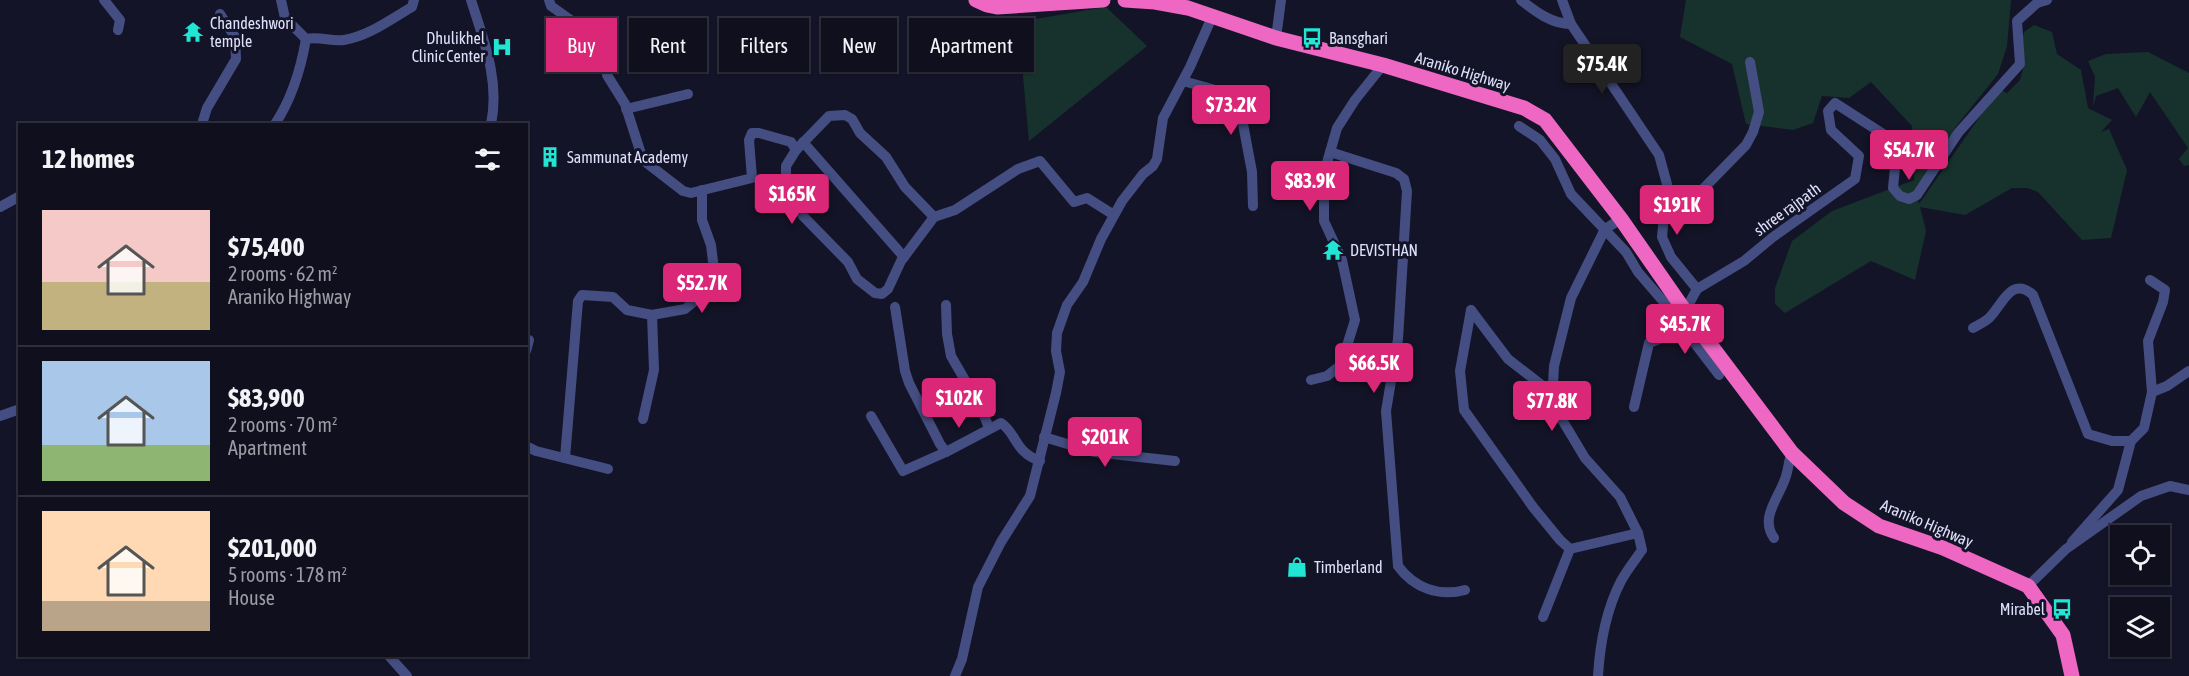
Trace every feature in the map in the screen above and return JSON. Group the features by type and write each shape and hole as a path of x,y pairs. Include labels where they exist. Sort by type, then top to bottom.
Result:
{"highway":[{"path":"976,0 997,7 1103,0"},
{"name":"Araniko Highway","path":"1125,0 1173,4 1276,38 1383,65 1524,108 1545,120 1621,219 1680,313 1792,453 1844,503 1880,526 1943,549 2028,586"},
{"path":"2028,586 2063,635 2072,676"}],"street":[{"path":"104,0 120,20 118,30"},
{"path":"281,0 285,18 306,39"},
{"path":"306,39 342,40 366,34 412,7 414,0"},
{"path":"471,0 494,77 495,96 491,123"},
{"path":"549,0 550,6 579,26 605,35 608,45 607,75 626,109 643,160 654,171 683,191 691,193 752,178 749,140 752,133 791,142 800,146 904,256"},
{"path":"1276,38 1281,0"},
{"path":"1521,0 1551,20 1571,24"},
{"path":"1562,0 1571,24 1659,156 1667,184 1662,237 1671,256 1697,289 1680,313"},
{"name":"shree rajpath","path":"1697,289 1744,261 1773,237 1855,179 1859,156 1831,130 1828,111 1835,103 1894,141 1898,147 1893,188 1900,196 1909,199 1917,195 1958,133 2020,64 2017,21 2037,3 2047,0"},
{"path":"202,123 207,108 236,58 235,37 220,14"},
{"path":"956,676 978,587 1001,542 1030,496 1060,372 1056,351 1057,333 1067,305 1083,282 1092,258 1114,215 1133,185 1153,166 1157,159 1163,118 1183,81 1212,17"},
{"path":"276,123 282,115 302,63 306,39"},
{"path":"1666,204 1702,190 1746,145 1759,112 1750,62"},
{"path":"1311,380 1327,376 1341,365 1355,320 1342,260 1324,221 1324,173 1337,128 1355,100 1383,65"},
{"path":"1183,81 1212,88 1226,97 1240,114 1252,172 1254,206"},
{"path":"626,109 688,94"},
{"path":"934,217 905,187 886,157 860,133 852,119 845,115 829,116 800,146 786,166 786,177 792,196 803,216 848,262 857,279 875,293 882,294 888,289 904,256 934,217 954,210 1018,169 1034,162 1040,161 1074,202 1087,198 1114,215"},
{"path":"1520,126 1540,141 1555,159 1571,194 1605,228 1680,313 1693,341 1719,375"},
{"path":"1330,152 1396,173 1404,179 1407,191 1398,339 1386,411 1398,566 1407,579 1437,592 1450,594 1465,590"},
{"path":"565,458 578,301 582,295 614,297 627,310 652,315 685,309 707,291 712,282 714,270 711,245 702,220 702,190"},
{"path":"0,207 18,197"},
{"path":"1598,676 1599,650 1608,612 1621,580 1642,550 1638,533 1620,497 1585,458 1552,403 1554,366 1571,298 1605,228 1621,219"},
{"path":"2028,586 2066,549 2118,490 2131,441 2144,428 2152,392 2148,341 2163,302 2165,290 2150,280"},
{"path":"1973,328 1989,318 2006,294 2017,289 2027,290 2033,295 2088,434 2112,441 2131,441"},
{"path":"946,305 947,334 951,356 981,408 989,428"},
{"path":"895,307 909,383 946,452"},
{"path":"1553,394 1508,359 1472,310 1460,371 1464,410 1533,507 1570,549"},
{"path":"644,419 654,370 652,315"},
{"path":"1634,407 1649,343 1686,328"},
{"path":"2152,392 2167,386 2189,371"},
{"path":"0,416 18,410"},
{"path":"872,416 903,471 946,452 1001,423 1005,425 1013,440 1024,453 1040,462"},
{"path":"1044,437 1094,452 1175,461"},
{"path":"528,447 608,469"},
{"path":"1774,538 1768,530 1770,513 1787,476 1788,462 1792,453"},
{"path":"2066,549 2141,496 2170,486 2189,490"},
{"path":"1570,549 1638,533"},
{"path":"1543,617 1570,549"},
{"path":"390,657 401,674"}],"green space":[{"path":"1686,0 2011,0 2007,46 1998,74 1954,129 1917,196 1919,204 1999,89 2007,93 2020,80 2025,61 2019,52 2024,32 2034,25 2052,32 2057,54 2081,70 2088,108 2112,120 2101,132 2109,129 2127,170 2111,238 2082,240 2038,192 2027,188 2012,188 1965,215 1920,207 1926,231 1915,280 1871,261 1785,313 1775,304 1775,288 1792,241 1832,211 1914,180 1912,126 1871,82 1849,98 1822,96 1813,123 1793,130 1746,124 1732,64 1680,37"},
{"path":"1106,7 1147,46 1029,141 1023,72 1034,72 1034,19"},
{"path":"2148,52 2189,73 2189,165 2184,166 2179,159 2188,148 2150,92 2136,117 2118,88 2096,96 2093,107 2095,77 2088,61 2106,54"}],"place":[{"name":"Chandeshwori temple","path":"193,32"},
{"name":"Bansghari","path":"1312,38"},
{"name":"Dhulikhel Clinic Center","path":"502,47"},
{"name":"Sammunat Academy","path":"550,157"},
{"name":"DEVISTHAN","path":"1333,250"},
{"name":"Timberland","path":"1297,567"},
{"name":"Mirabel","path":"2062,609"}]}
